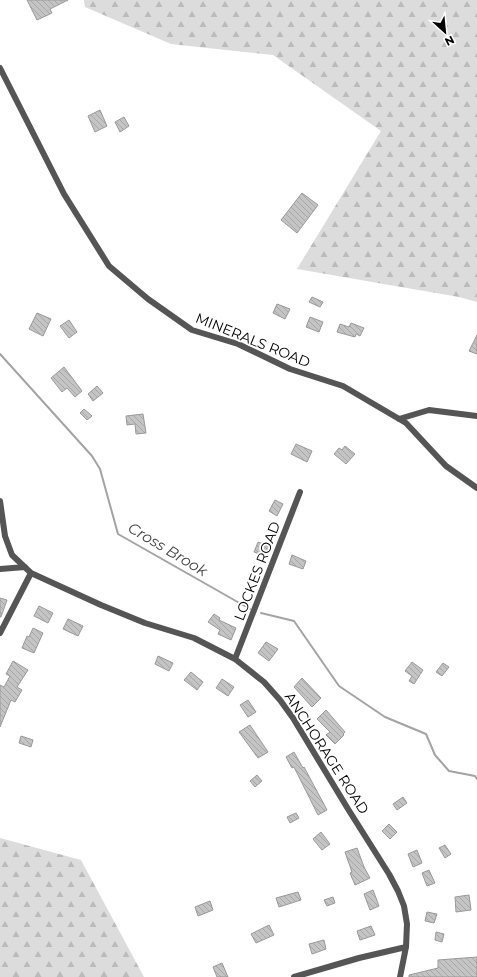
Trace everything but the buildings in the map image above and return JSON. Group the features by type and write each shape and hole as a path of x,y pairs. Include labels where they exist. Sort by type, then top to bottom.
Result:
{"street":[{"name":"MINERALS ROAD","path":"0,68 64,194 109,266 148,299 192,330 238,344 290,369 343,386 406,423 446,466 477,488"},
{"path":"399,419 429,410 477,416"},
{"name":"LOCKES ROAD","path":"235,659 300,492"},
{"name":"ANCHORAGE ROAD","path":"0,501 5,536 12,555 31,572 145,623 194,638 235,659 264,682 280,700 293,718 398,891 404,906 407,924 406,947 400,977"},
{"path":"0,569 25,566"},
{"path":"0,633 31,572"},
{"path":"294,977 359,958 406,947"}],"green space":[{"path":"84,0 477,0 477,302 459,297 297,269 381,131 273,55 171,44 85,7"},
{"path":"0,838 81,860 144,977 0,977"}],"waterway":[{"name":"Cross Brook","path":"0,354 92,456 100,469 118,534 250,609"},
{"name":"Cross Brook","path":"261,613 294,621 339,686 385,717 426,734 435,755 449,771 475,776 477,779"}]}
